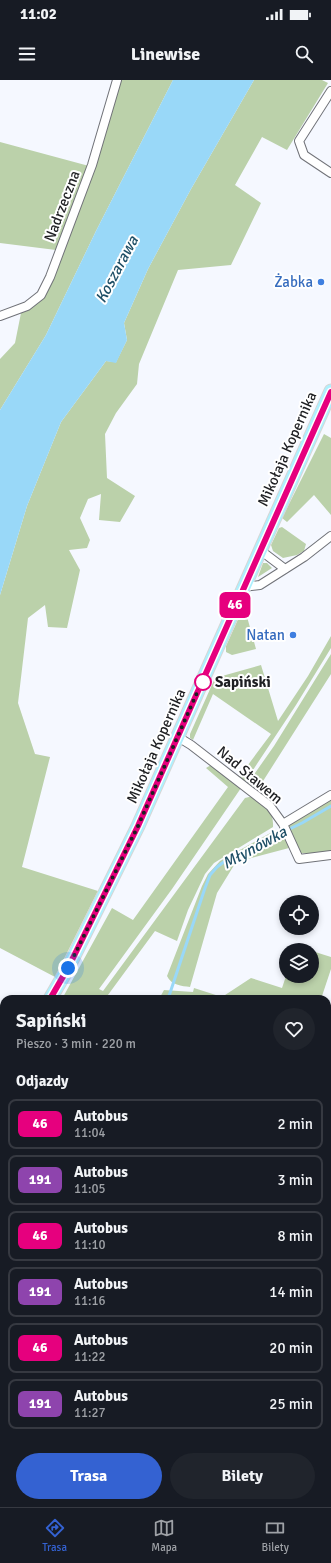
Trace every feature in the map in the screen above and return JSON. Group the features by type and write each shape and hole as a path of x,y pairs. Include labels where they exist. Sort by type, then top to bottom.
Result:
{"main road":[{"name":"Mikołaja Kopernika","path":"52,995 68,968 138,826 331,392"}],"street":[{"name":"Nadrzeczna","path":"0,316 27,306 41,295 50,277 92,165 118,80"},
{"path":"331,91 299,141 304,155 331,173"},
{"path":"243,587 260,585 304,557 331,536"},
{"path":"260,550 285,569"},
{"name":"Nad Stawem","path":"178,737 191,745 270,806 283,824 299,859 331,855"},
{"path":"283,824 331,795"}],"green space":[{"path":"121,80 173,80 96,231 46,335 0,410 0,359 15,343 21,313 53,278 96,166"},
{"path":"254,80 322,80 328,83 287,150 262,137 235,185 261,203 231,265 178,270 139,364 137,384 116,413 105,434 107,478 135,496 120,522 99,520 101,494 88,499 80,518 90,540 87,548 69,550 80,570 67,628 48,627 45,605 28,618 18,703 35,754 50,757 22,867 98,891 55,977 0,948 0,595 27,506 61,422 106,361 116,362 127,340 124,323 148,269 191,189"},
{"path":"0,142 89,166 56,250 0,243"},
{"path":"324,434 331,438 331,515 314,495 287,522 282,518"},
{"path":"282,527 306,544 304,551 297,555 283,558 273,551 271,545 279,528"},
{"path":"263,563 267,563 272,568 258,577"},
{"path":"244,606 256,649 232,655 226,652 226,646"},
{"path":"331,636 331,648 296,705 245,782 239,777 271,734 213,694 193,740 190,738 190,734 215,678 261,665 278,721 308,676"},
{"path":"331,654 331,674 258,789 248,783 274,746"},
{"path":"211,765 241,788 172,889 99,989 103,991 245,798 253,796 268,809 272,816 273,827 214,863 205,874 188,910 177,941 155,931 108,995 64,995 112,908 133,920 228,787 206,768"},
{"path":"331,798 331,854 301,853 287,826"},
{"path":"274,831 283,834 289,848 236,862 217,893 190,987 171,981 167,976 208,874 220,861"},
{"path":"319,953 331,957 331,969 322,995 225,995 251,978 282,988 284,983 319,983"},
{"path":"194,988 216,995 161,995 164,990 193,992"}],"water":[{"name":"Koszarawa","path":"173,80 254,80 191,189 148,269 124,323 127,340 116,363 106,361 61,422 27,506 0,595 0,410 46,335 96,231"}],"waterway":[{"name":"Młynówka","path":"169,995 210,875 217,867 229,858 302,823 331,806"}],"bus line":[{"name":"46","path":"52,995 68,968 138,826 331,392"}],"place":[{"name":"Żabka","path":"321,282"},
{"name":"Natan","path":"293,635"},
{"name":"Sapiński","path":"203,682"}],"route":[{"path":"68,968 138,826 204,677 203,682"}]}
